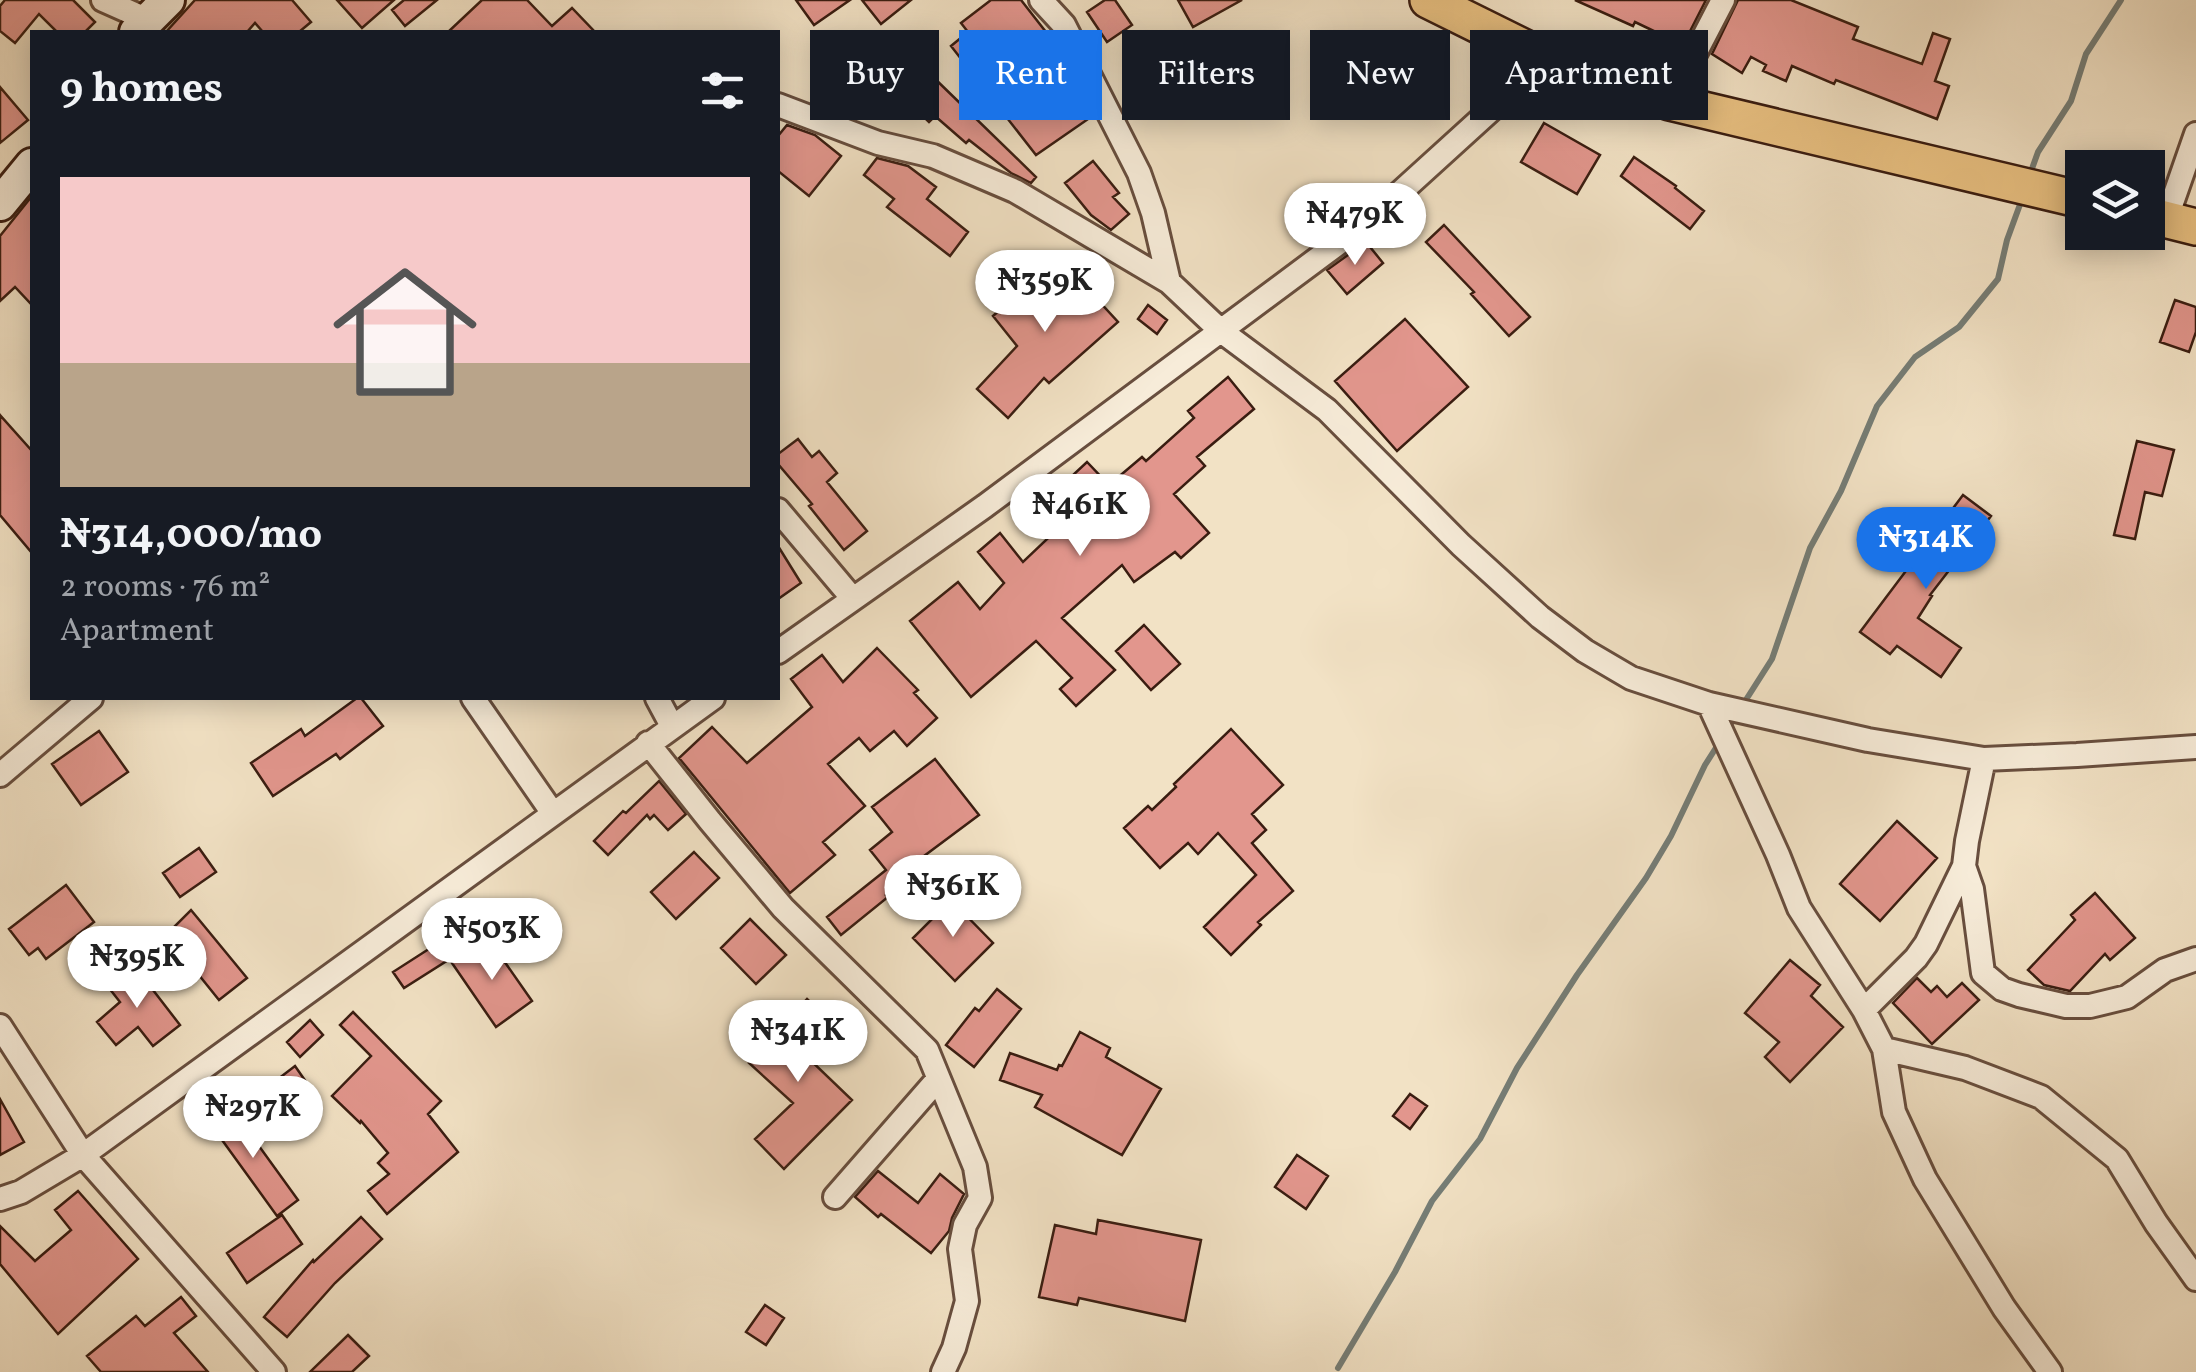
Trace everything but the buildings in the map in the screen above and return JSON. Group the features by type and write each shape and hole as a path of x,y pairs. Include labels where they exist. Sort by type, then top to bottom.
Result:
{"main road":[{"path":"1428,0 1489,30"},
{"path":"1708,111 2065,196"},
{"path":"0,204 30,167"}],"street":[{"path":"103,0 151,18"},
{"path":"1041,0 1064,25 1139,173 1169,282"},
{"path":"1707,30 1723,0"},
{"path":"780,106 878,143 932,156 1014,191 1169,282 1221,331 1327,410 1540,618 1584,651 1631,678 1709,704 1868,740 1984,758 2196,747"},
{"path":"780,651 985,506 1371,219 1480,120"},
{"path":"2170,220 2196,134"},
{"path":"780,512 853,599"},
{"path":"0,775 90,700"},
{"path":"474,700 552,812"},
{"path":"658,700 672,726"},
{"path":"0,1200 84,1155 709,700"},
{"path":"1709,704 1798,908 1864,1010 1884,1049 1894,1112 1925,1179 2004,1308 2050,1372"},
{"path":"648,743 783,908 927,1050 974,1167 980,1198 960,1248 967,1301 943,1372"},
{"path":"1864,1010 1890,987 1926,944 1964,866 1984,758"},
{"path":"1964,866 1972,889 1983,973 2002,989 2066,1006 2090,1006 2127,997 2165,970 2196,959"},
{"path":"0,1026 84,1155 274,1372"},
{"path":"1884,1049 1965,1068 2041,1097 2118,1159 2156,1223 2196,1279"},
{"path":"835,1197 938,1078"}],"waterway":[{"path":"2029,177 2038,152 2071,101 2086,54 2121,0"},
{"path":"1728,728 1772,659 1810,548 1841,491 1877,406 1915,357 1959,327 1998,279 2022,199"},
{"path":"1338,1368 1432,1201 1480,1139 1517,1068 1646,878 1719,743"}]}
